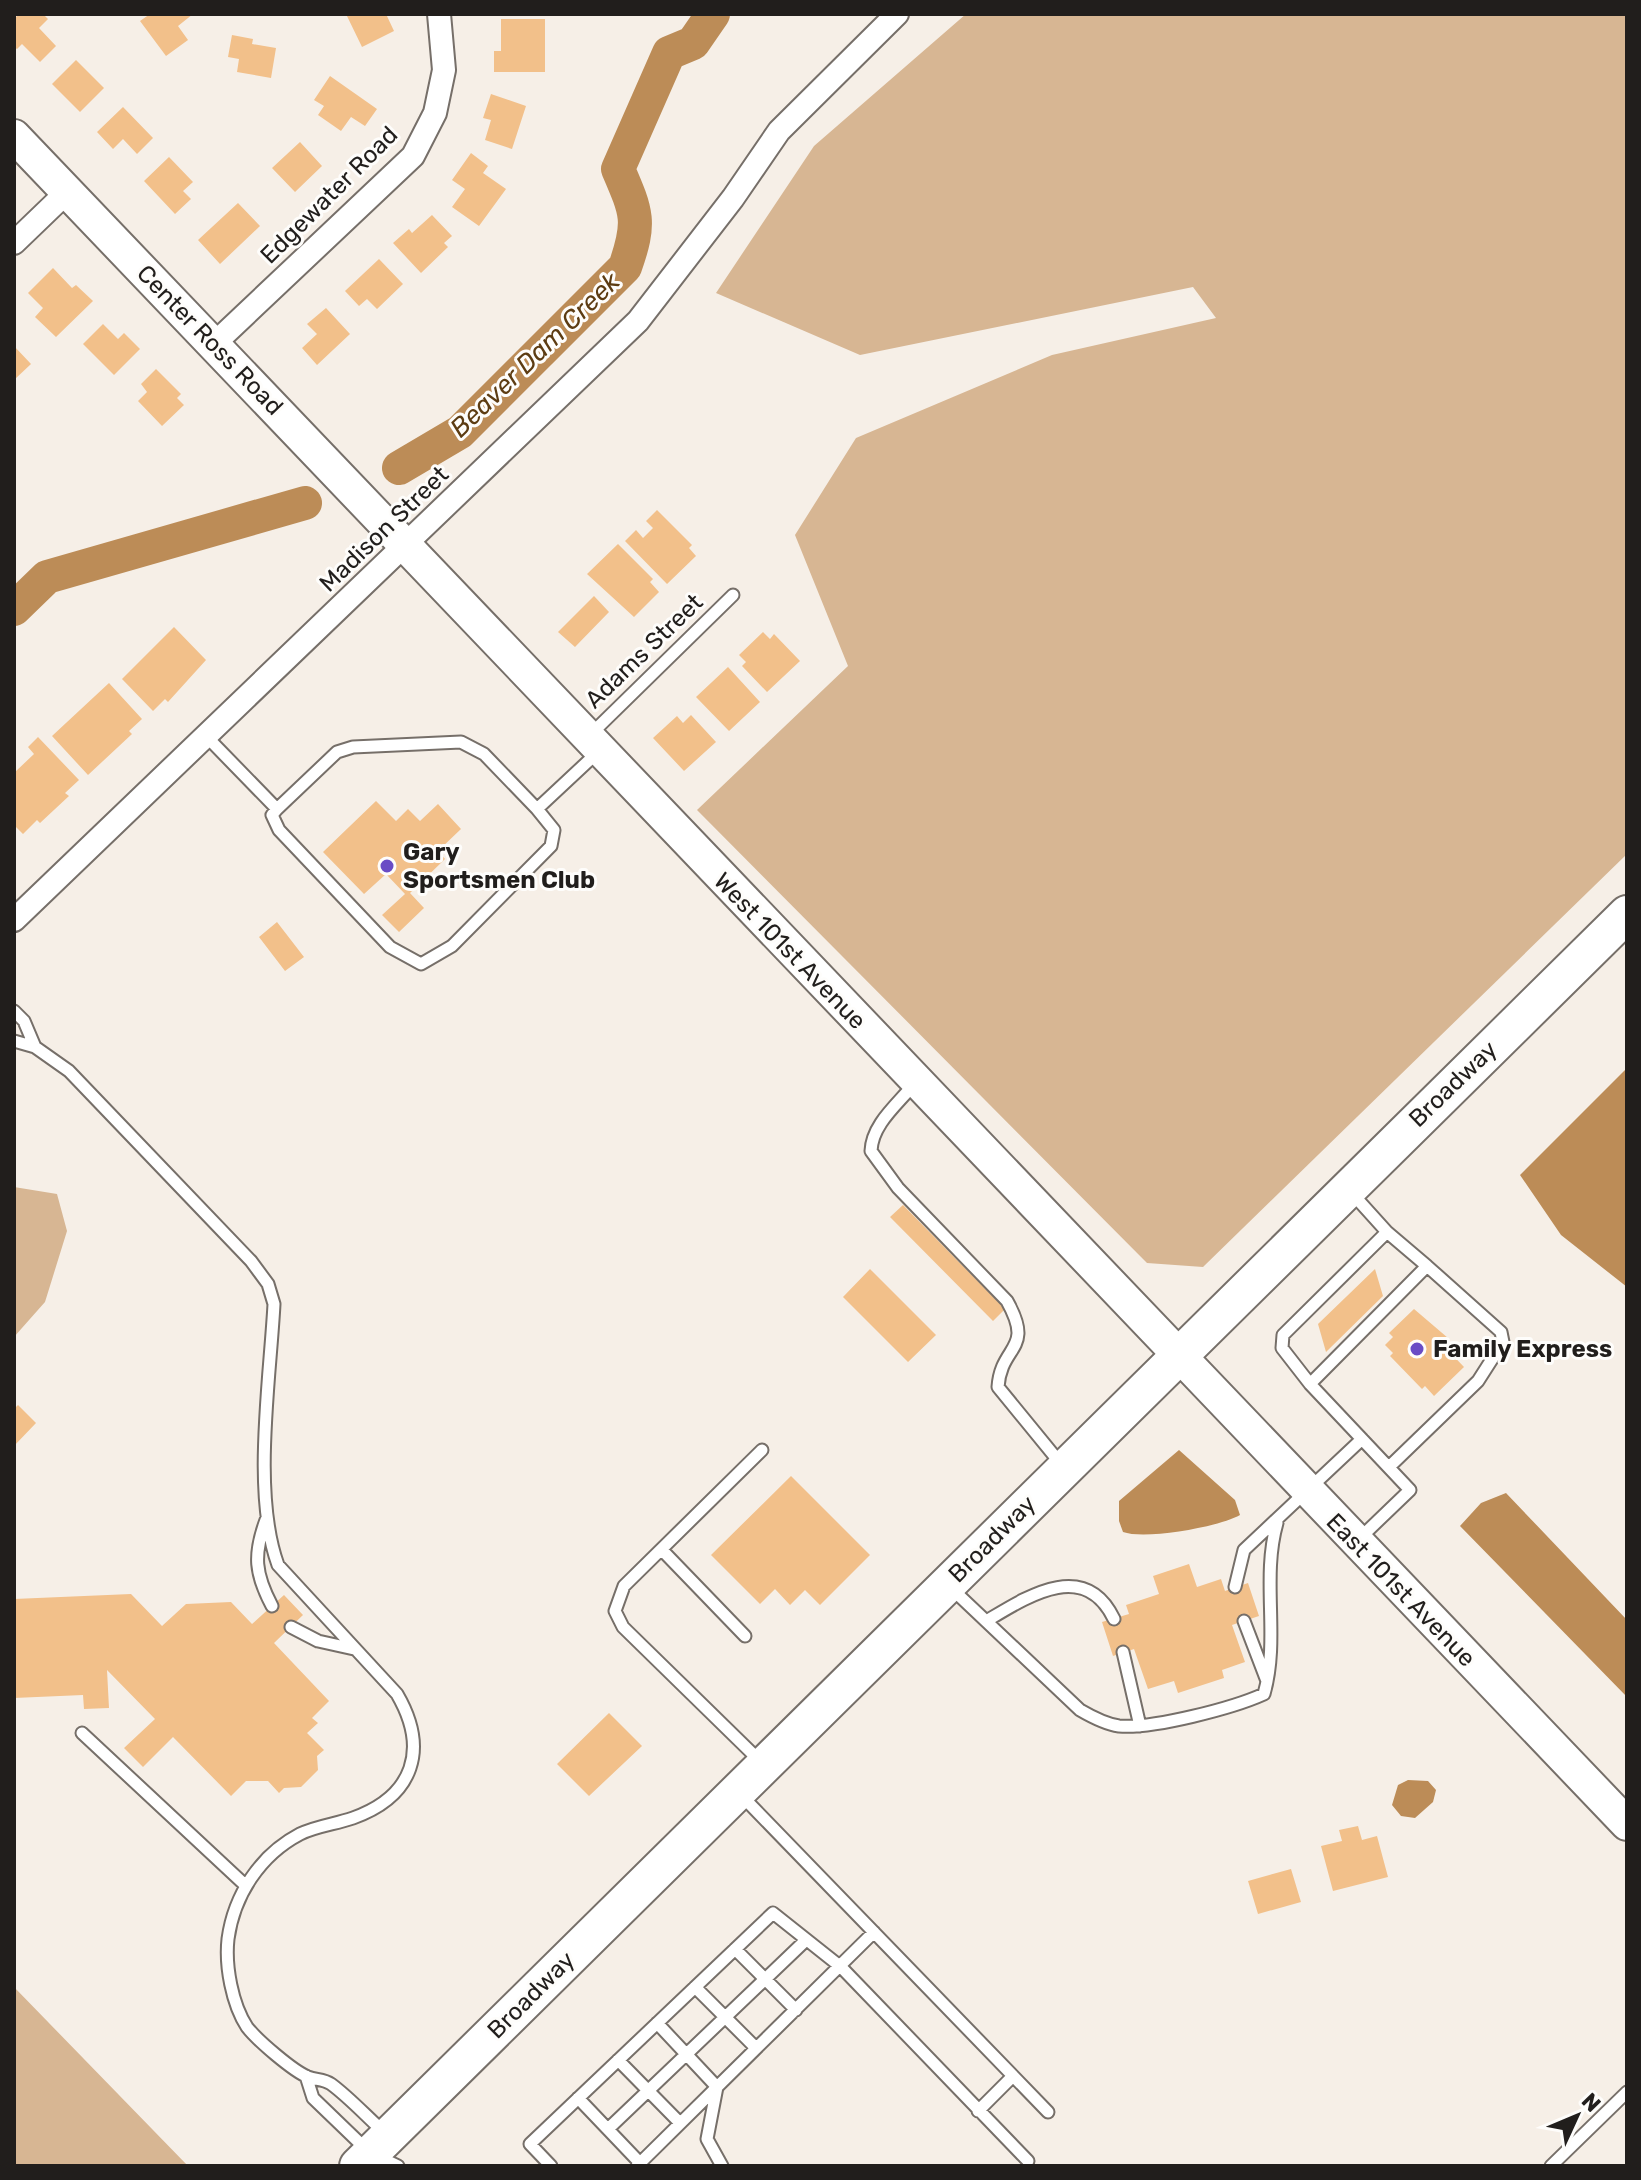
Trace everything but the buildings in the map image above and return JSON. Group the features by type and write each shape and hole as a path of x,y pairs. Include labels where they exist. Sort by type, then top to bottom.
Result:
{"main road":[{"name":"Broadway","path":"378,2157 738,1791 1627,914"}],"street":[{"name":"Edgewater Road","path":"214,344 413,156 435,113 444,70 439,14"},
{"name":"Madison Street","path":"14,920 638,321 733,198 779,131 897,14"},
{"name":"Center Ross Road","path":"14,136 405,545"},
{"path":"14,243 67,192"},
{"name":"West 101st Avenue","path":"405,545 1176,1356"},
{"name":"East 101st Avenue","path":"1176,1356 1627,1824"}],"lane":[{"name":"Adams Street","path":"537,809 593,744 733,595"},
{"path":"206,736 277,809"},
{"path":"461,742 484,754 554,830 551,846 452,946 421,964 390,947 279,830 272,815 277,809 337,752 368,745 461,742"},
{"path":"14,1011 24,1021 35,1047"},
{"path":"14,1041 35,1047 69,1071 251,1261 268,1284 274,1304 268,1406 269,1539 278,1565 397,1694 411,1719 415,1749 404,1782 386,1802 355,1817 301,1834 269,1858 244,1884 230,1921 226,1958 246,2026 306,2076 328,2082 378,2157"},
{"path":"916,1083 880,1125 872,1138 871,1151 898,1188 1007,1301 1019,1322 1020,1337 999,1376 998,1387 1064,1467"},
{"path":"1346,1188 1387,1232 1501,1332 1503,1342 1478,1381 1389,1467"},
{"path":"1356,1542 1410,1490 1310,1384 1282,1348 1283,1335 1387,1232"},
{"path":"1310,1384 1427,1266"},
{"path":"1235,1587 1244,1550 1277,1523 1362,1439"},
{"path":"762,1450 624,1586 618,1596 617,1618 686,1691 765,1765"},
{"path":"267,1516 258,1542 258,1579 272,1606"},
{"path":"947,1584 1080,1710 1095,1719 1118,1726 1140,1726 1244,1703 1264,1694 1268,1682 1269,1549 1277,1523"},
{"path":"662,1550 745,1636"},
{"path":"988,1620 1057,1586 1080,1587 1096,1595 1108,1605 1114,1619"},
{"path":"1244,1621 1268,1682"},
{"path":"291,1627 318,1641 355,1649"},
{"path":"1123,1652 1140,1726"},
{"path":"82,1733 244,1884"},
{"path":"738,1791 1048,2112"},
{"path":"551,2166 530,2144 773,1913 841,1967 1028,2161"},
{"path":"578,2098 638,2164 874,1932"},
{"path":"608,2129 805,1941"},
{"path":"735,1949 796,2010"},
{"path":"695,1987 756,2048"},
{"path":"657,2023 717,2087"},
{"path":"618,2060 680,2123"},
{"path":"306,2076 313,2098 378,2157"},
{"path":"978,2111 1013,2076"},
{"path":"717,2087 707,2139 722,2166"},
{"path":"1551,2166 1627,2092"}],"shaded area":[{"path":"966,14 1627,14 1627,854 1203,1267 1147,1263 697,810 848,666 795,535 856,438 1052,355 1216,318 1193,287 860,355 716,293 814,146"},
{"path":"1627,1068 1627,1287 1561,1235 1520,1175"},
{"path":"14,1187 57,1194 67,1231 45,1302 14,1337"},
{"path":"1179,1450 1235,1500 1240,1515 1182,1531 1148,1534 1123,1532 1119,1521 1119,1501"},
{"path":"1506,1493 1627,1620 1627,1697 1460,1526 1481,1503"},
{"path":"1408,1780 1428,1781 1436,1790 1433,1802 1415,1818 1401,1816 1392,1805 1398,1785"},
{"path":"14,1987 188,2166 14,2166"}],"waterway":[{"name":"Beaver Dam Creek","path":"399,468 460,432 625,267 635,218 618,169 669,53 693,43 713,14"},
{"name":"Beaver Dam Creek","path":"14,609 47,577 305,503"}],"place":[{"name":"Gary Sportsmen Club","path":"387,866"},
{"name":"Family Express","path":"1417,1349"}]}
